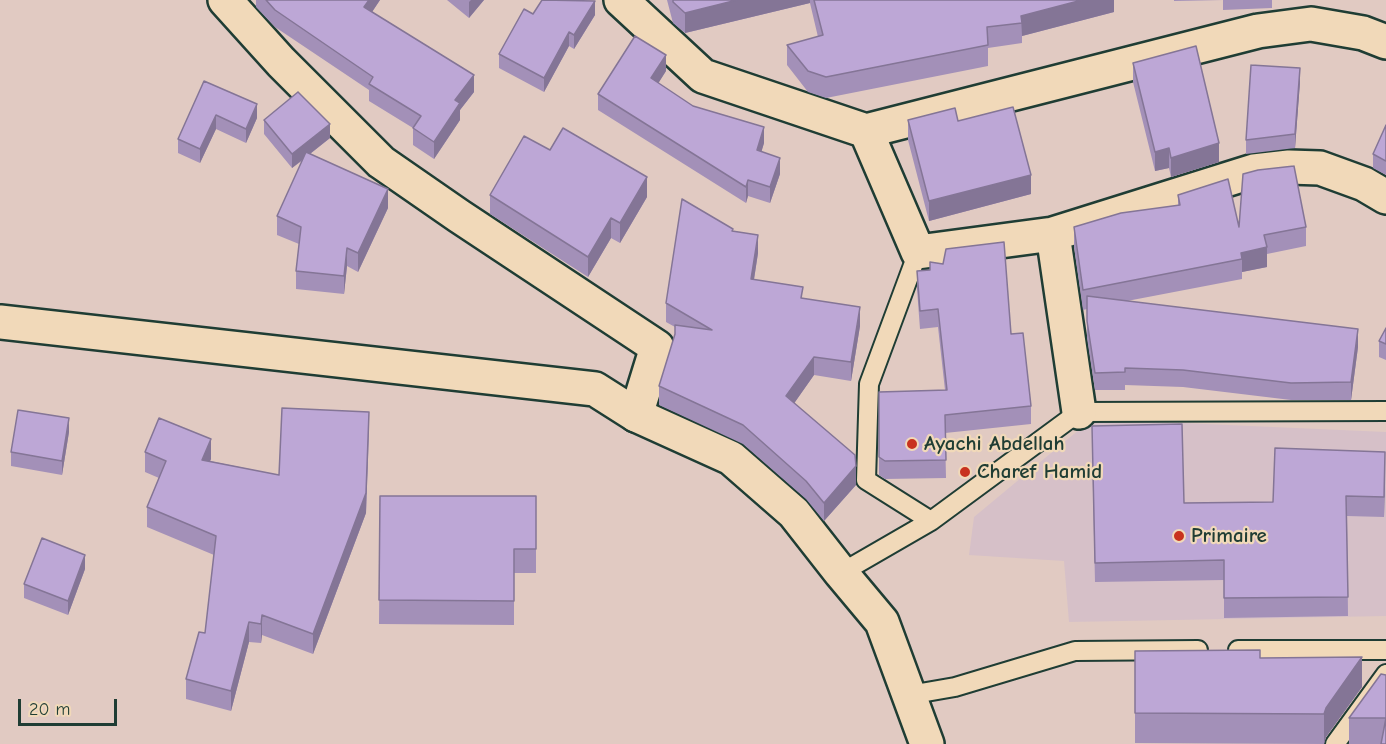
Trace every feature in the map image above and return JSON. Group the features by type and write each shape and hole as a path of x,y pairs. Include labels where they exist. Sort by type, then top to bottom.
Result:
{"street":[{"path":"225,0 281,62 381,162 657,347 636,414"},
{"path":"621,0 703,76 866,132 1258,31 1311,24 1363,33 1386,42"},
{"path":"866,132 918,252 1053,234 1254,171 1289,167 1320,168 1364,184 1386,197"},
{"path":"1053,234 1079,412"},
{"path":"0,322 595,389 636,414 731,458 794,513 882,622 927,744"}],"lane":[{"path":"918,252 868,384 866,480 931,521"},
{"path":"841,573 931,521 1079,412 1386,411"},
{"path":"909,695 955,687 1075,651 1386,650"},
{"path":"1335,744 1386,674"}],"shaded area":[{"name":"Primaire","path":"1092,419 1386,432 1386,616 1069,622 1064,561 969,555 974,517"}],"building":[{"path":"266,0 369,0 364,7 474,75 455,100 460,103 434,142 413,128 421,116 369,84 373,77 275,10"},
{"path":"542,0 595,1 574,35 569,32 544,78 499,54 524,9 533,14"},
{"path":"673,0 737,0 685,13"},
{"path":"814,0 1082,0 1021,16 1022,23 987,27 988,45 826,77 808,71 787,45 823,35"},
{"path":"635,36 666,55 651,78 693,106 764,127 757,150 780,158 770,187 748,180 746,187 598,94"},
{"path":"1196,46 1219,143 1171,158 1169,148 1155,152 1133,63"},
{"path":"1251,65 1300,68 1295,134 1246,140"},
{"path":"204,81 257,104 246,129 216,115 200,149 178,139"},
{"path":"298,92 330,124 292,154 264,120"},
{"path":"1013,107 1031,175 929,201 908,120 955,108 958,121"},
{"path":"1386,125 1386,161 1373,154"},
{"path":"563,128 647,177 620,223 611,218 588,257 490,195 524,136 550,150"},
{"path":"306,152 388,189 358,253 347,248 344,276 296,271 301,227 277,216"},
{"path":"1294,166 1306,227 1264,235 1267,247 1241,253 1242,259 1083,290 1074,227 1121,213 1180,205 1178,195 1228,179 1239,227 1243,174"},
{"path":"682,199 733,229 732,231 758,235 751,279 803,287 801,298 860,307 851,362 814,357 786,396 855,455 856,466 824,503 806,481 743,425 659,386 675,334 675,325 712,330 666,303"},
{"path":"1004,242 1011,334 1023,333 1031,406 945,415 946,460 885,461 879,457 879,392 947,390 938,309 920,311 917,271 930,270 930,262 943,264 946,249"},
{"path":"1087,296 1358,329 1351,382 1291,383 1183,370 1125,368 1125,372 1095,373 1087,321"},
{"path":"1386,328 1386,344 1379,341"},
{"path":"282,408 369,412 366,493 313,634 262,615 261,624 249,622 231,691 186,679 199,632 205,633 216,536 147,507 166,461 145,452 159,418 211,439 202,460 279,475"},
{"path":"18,410 69,418 62,461 11,452"},
{"path":"1182,424 1184,503 1273,502 1275,448 1385,452 1384,497 1346,496 1348,597 1224,598 1224,560 1095,563 1092,426"},
{"path":"380,496 536,496 536,549 514,549 514,601 379,600"},
{"path":"42,538 85,555 68,601 24,584"},
{"path":"1260,650 1260,658 1362,657 1324,714 1135,713 1135,651"},
{"path":"1381,674 1386,675 1386,718 1349,718"},
{"path":"1386,718 1386,744 1381,744"}],"place":[{"name":"Ayachi Abdellah","path":"912,444"},
{"name":"Charef Hamid","path":"965,472"},
{"name":"Primaire","path":"1179,536"}]}
